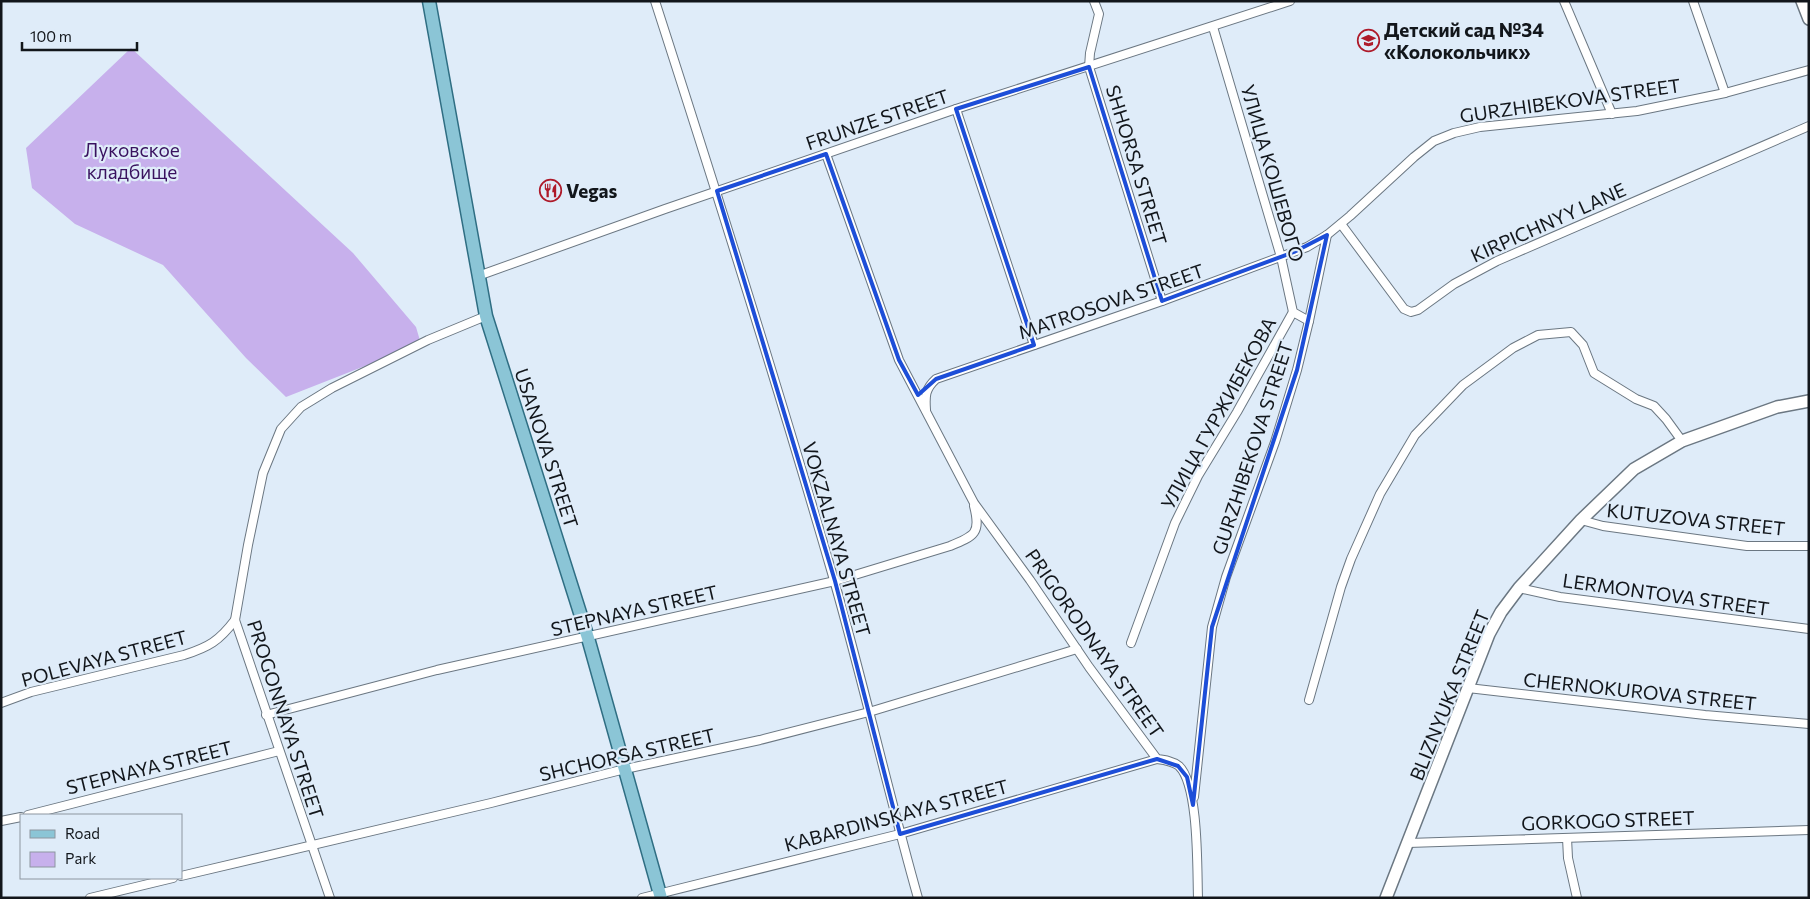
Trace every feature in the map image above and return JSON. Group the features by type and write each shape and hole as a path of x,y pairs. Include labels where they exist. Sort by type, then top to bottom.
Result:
{"main road":[{"name":"USANOVA STREET","path":"429,1 486,316 588,638 661,896"}],"street":[{"name":"VOKZALNAYA STREET","path":"655,1 717,191 834,581 918,898"},
{"path":"1089,67 1098,14 1094,1"},
{"path":"1564,1 1612,114"},
{"path":"1693,1 1725,93"},
{"path":"1802,1 1809,19"},
{"name":"FRUNZE STREET","path":"478,276 956,109 1288,2"},
{"name":"УЛИЦА КОШЕВОГО","path":"1213,26 1282,258 1293,312"},
{"name":"SHHORSA STREET","path":"1089,67 1162,302"},
{"name":"GURZHIBEKOVA STREET","path":"1193,805 1212,627 1226,577 1275,442 1309,321 1327,235 1414,157 1434,141 1454,133 1480,128 1637,110 1725,93 1809,70"},
{"path":"956,109 1034,345"},
{"name":"KIRPICHNYY LANE","path":"1341,224 1404,309 1411,312 1418,310 1454,284 1498,261 1809,126"},
{"name":"PRIGORODNAYA STREET","path":"826,154 899,360 974,502 1157,759 1168,760 1178,766 1186,776 1193,805 1198,898"},
{"name":"MATROSOVA STREET","path":"926,410 925,396 928,386 936,379 1162,302 1282,258 1327,235"},
{"path":"1293,312 1309,321"},
{"name":"УЛИЦА ГУРЖИБЕКОВА","path":"1131,643 1175,523 1198,476 1242,404 1293,312"},
{"name":"PROGONNAYA STREET","path":"330,898 235,620 263,473 281,429 301,407 332,388 428,340 486,316"},
{"path":"1309,700 1341,587 1380,494 1415,435 1463,385 1513,348 1538,335 1571,332 1584,345 1594,373 1636,399 1654,406 1682,441"},
{"name":"BLIZNYUKA STREET","path":"1386,898 1489,634 1501,612 1519,588 1581,520 1634,468 1682,441 1777,407 1809,401"},
{"name":"STEPNAYA STREET","path":"266,715 437,670 588,638 834,581 967,540 976,531 978,520 974,502"},
{"name":"KUTUZOVA STREET","path":"1581,520 1603,526 1747,546 1809,546"},
{"name":"LERMONTOVA STREET","path":"1519,588 1560,597 1809,629"},
{"name":"POLEVAYA STREET","path":"1,703 31,692 184,655 204,648 223,636 235,620"},
{"name":"SHCHORSA STREET","path":"182,876 491,803 625,769 760,740 869,712 1077,649"},
{"name":"CHERNOKUROVA STREET","path":"1468,688 1705,715 1809,724"},
{"name":"STEPNAYA STREET","path":"32,814 279,751"},
{"name":"KABARDINSKAYA STREET","path":"642,898 661,896 900,834 1157,759"},
{"path":"1,821 20,817"},
{"name":"GORKOGO STREET","path":"1408,843 1809,830"},
{"path":"1568,838 1568,858 1578,898"},
{"path":"90,898 169,879"}],"highlighted area":[{"path":"1089,67 1162,301 1294,252 1327,235 1297,370 1212,627 1193,805 1187,777 1178,766 1157,759 900,834 835,581 717,191 826,154 899,360 918,395 936,379 1034,345 956,109"}],"green space":[{"name":"Луковское кладбище","path":"131,48 353,253 416,327 421,344 286,397 246,358 163,265 75,224 32,188 26,148"}],"place":[{"name":"Детский сад №34 «Колокольчик»","path":"1368,40"},
{"name":"Vegas","path":"550,190"}]}
